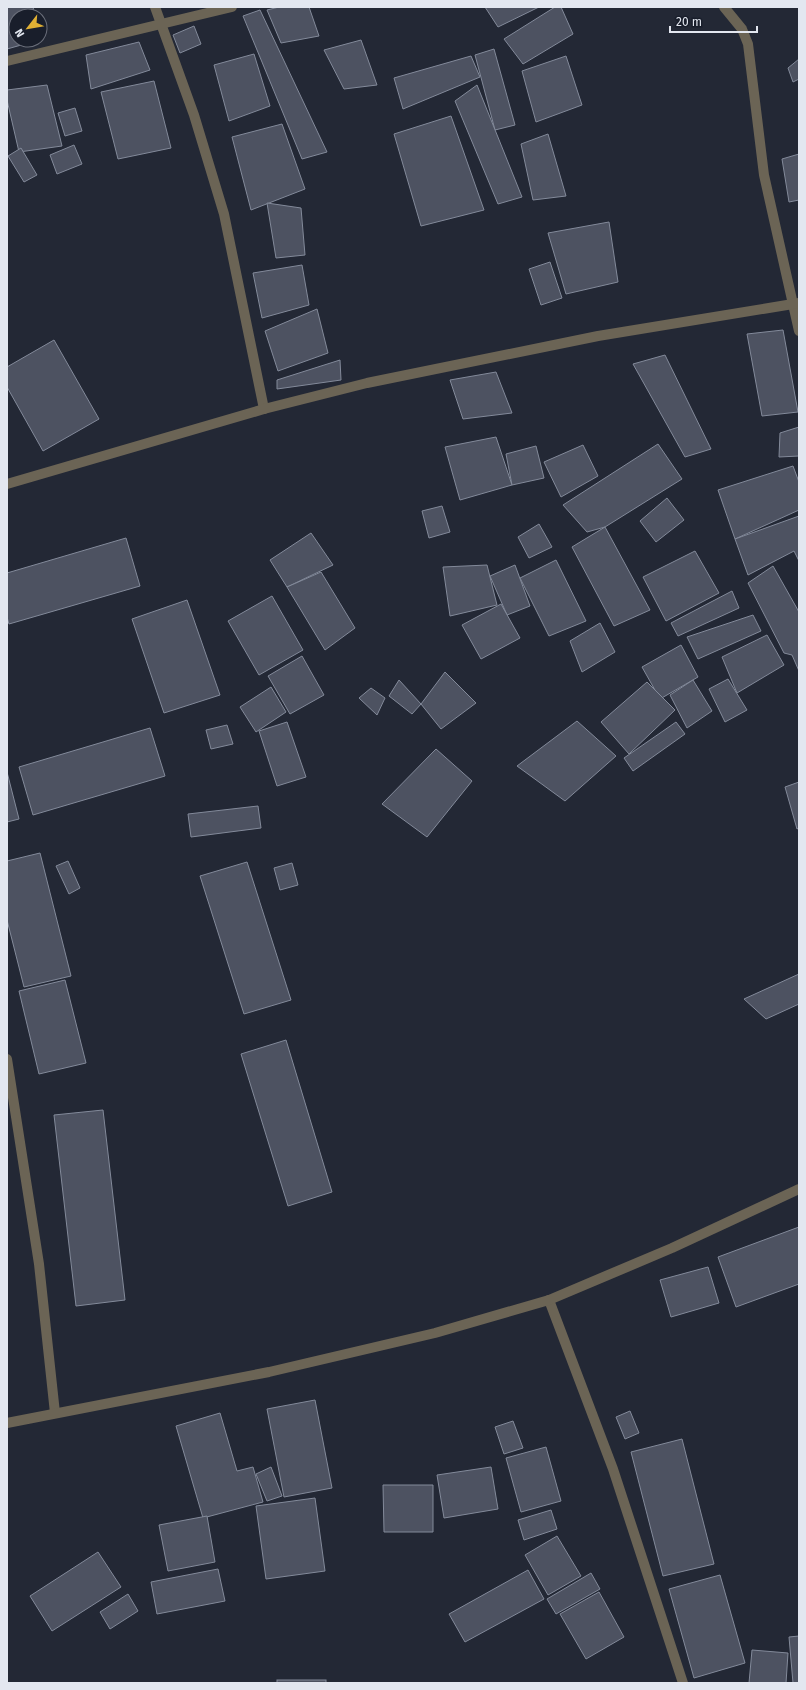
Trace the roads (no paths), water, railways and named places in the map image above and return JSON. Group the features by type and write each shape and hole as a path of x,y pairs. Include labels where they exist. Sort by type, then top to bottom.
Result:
{"street":[{"path":"155,7 194,114 224,214 264,409"},
{"path":"7,61 232,7"},
{"path":"724,7 742,29 748,44 764,175 796,303 799,331"},
{"path":"7,484 264,409 367,383 598,336 796,303"},
{"path":"7,1059 39,1264 55,1413"},
{"path":"7,1423 276,1370 436,1333 549,1300 672,1248 799,1189"},
{"path":"549,1300 613,1469 683,1683"}]}
